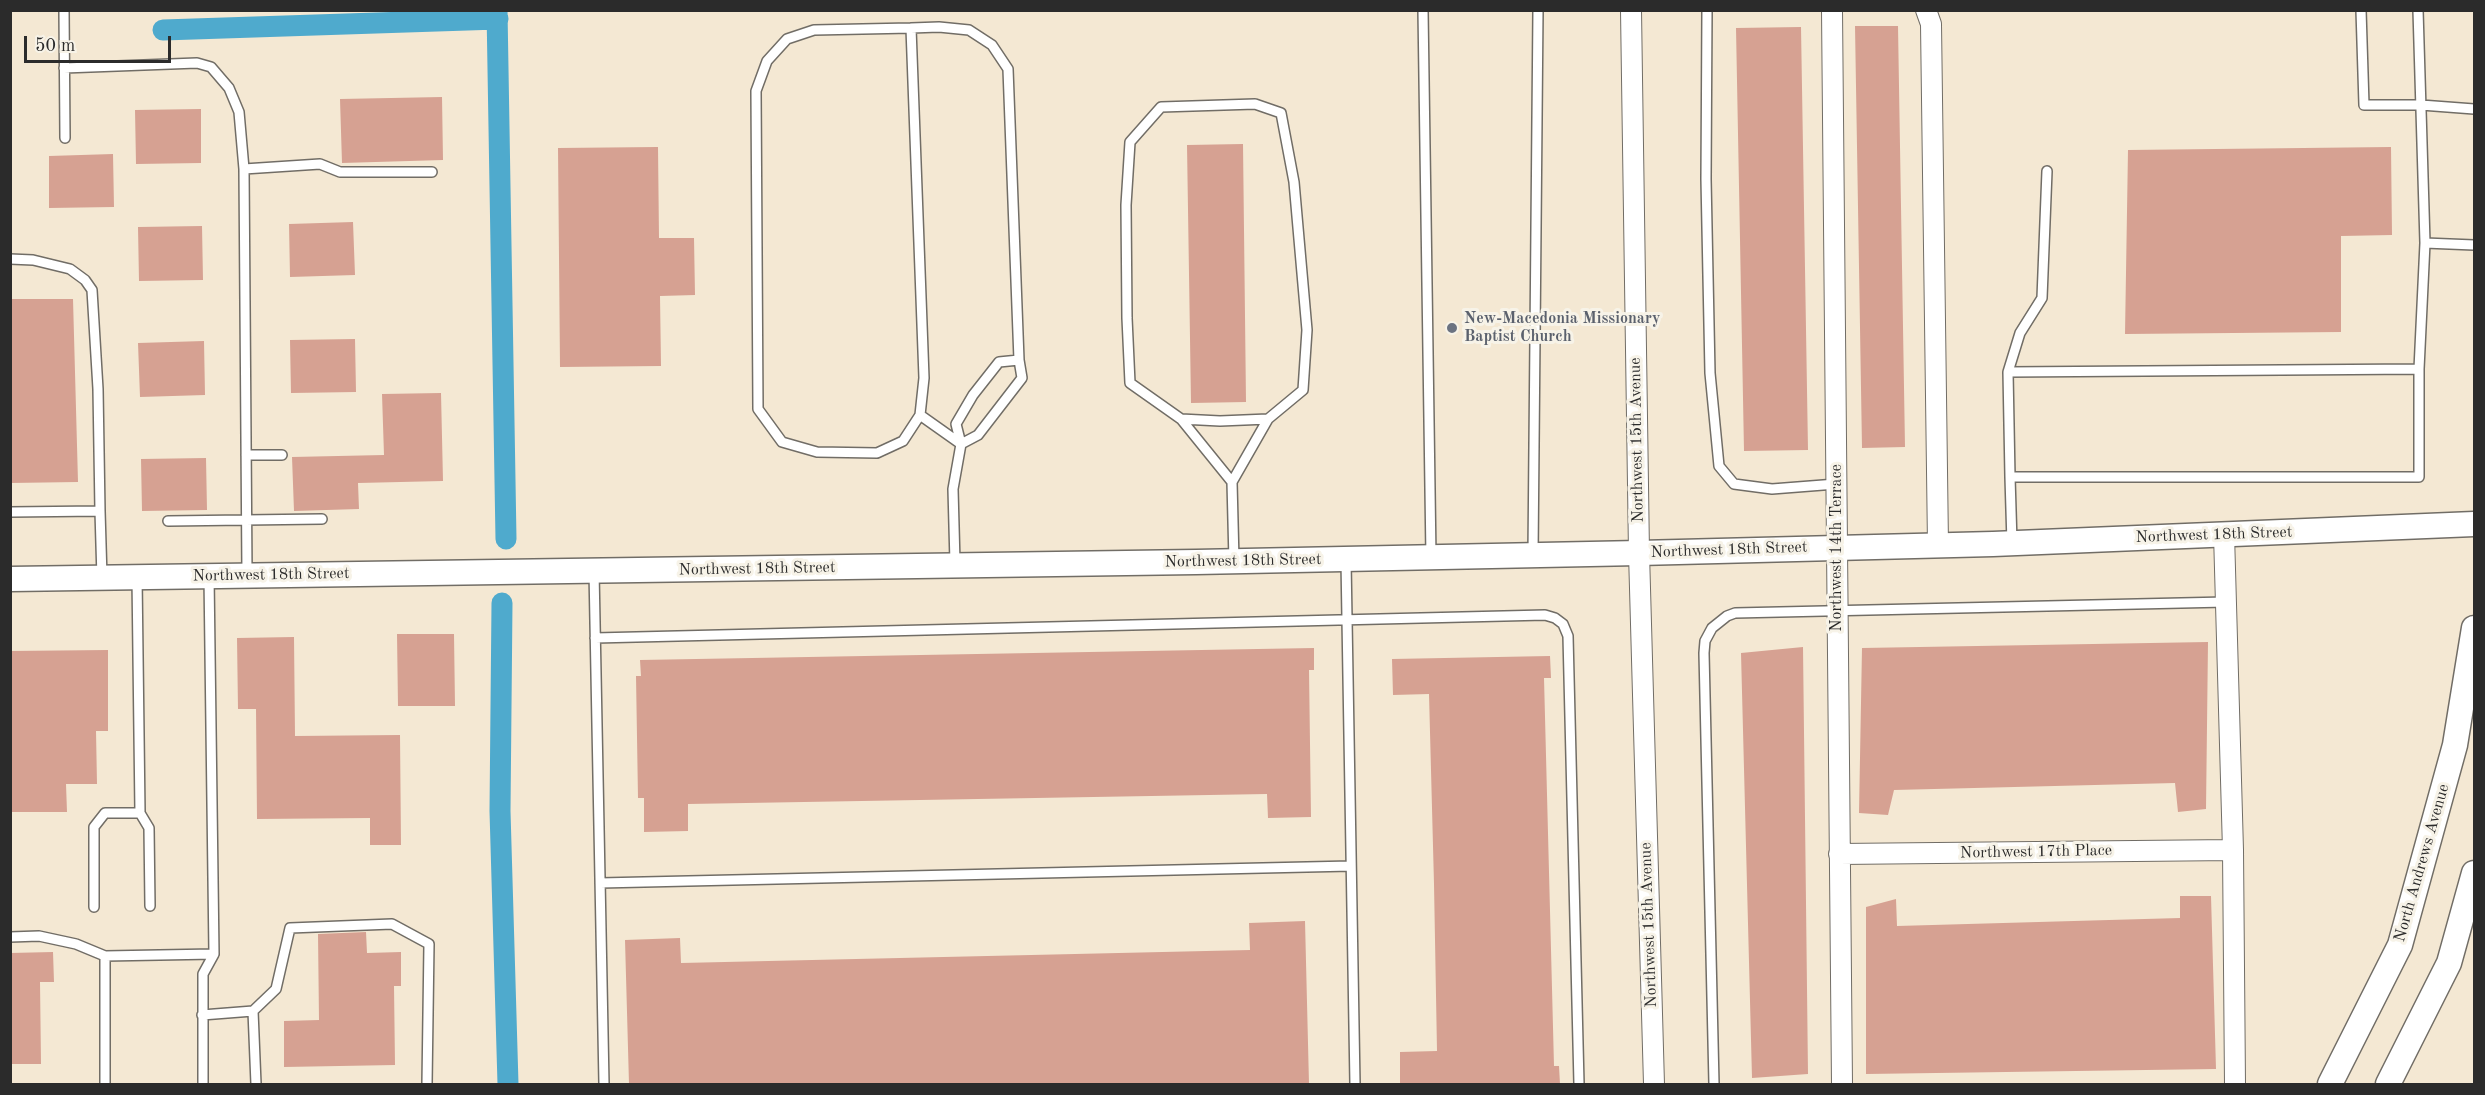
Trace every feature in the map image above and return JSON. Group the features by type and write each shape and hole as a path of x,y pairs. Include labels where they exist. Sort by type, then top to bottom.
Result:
{"street":[{"name":"Northwest 15th Avenue","path":"1631,10 1639,553 1654,1084"},
{"name":"Northwest 14th Terrace","path":"1832,10 1842,1084"},
{"path":"1926,10 1931,24 1938,545"},
{"name":"Northwest 18th Street","path":"10,579 955,566 1639,553 2012,543 2475,524"},
{"path":"2224,534 2233,850 2235,1084"},
{"name":"North Andrews Avenue","path":"2330,1084 2400,945 2455,745 2475,628"},
{"name":"Northwest 17th Place","path":"1839,854 2233,850"},
{"path":"2388,1084 2449,963 2475,873"}],"lane":[{"path":"64,10 65,138"},
{"path":"1423,10 1431,557"},
{"path":"1533,555 1538,10"},
{"path":"1707,10 1706,179 1710,362 1719,466 1734,484 1772,489 1836,484"},
{"path":"2361,10 2364,105 2421,105 2475,109"},
{"path":"2010,477 2419,477 2419,369 2425,243 2418,10"},
{"path":"911,28 924,378 920,415 903,441 877,453 817,452 782,442 758,409 756,91 767,61 787,39 814,30 911,28 969,30 992,45 1008,69 1019,360 1022,378 978,435 961,444"},
{"path":"64,68 197,63 210,67 229,88 239,112 244,169 247,576"},
{"path":"1232,482 1181,419 1130,383 1126,239 1130,142 1161,107 1255,104 1281,113 1294,182 1307,330 1303,390 1268,419 1232,482 1234,561"},
{"path":"244,169 320,164 340,172 432,172"},
{"path":"2012,543 2008,372 2020,333 2042,298 2047,171"},
{"path":"2425,243 2475,245"},
{"path":"10,259 33,260 70,269 85,280 92,290 98,389 102,578"},
{"path":"955,566 953,489 961,444 956,424 972,395 999,362 1019,360"},
{"path":"2008,372 2419,369"},
{"path":"920,415 961,444"},
{"path":"1181,419 1220,421 1268,419"},
{"path":"246,455 282,455"},
{"path":"10,512 100,511"},
{"path":"168,521 322,519"},
{"path":"1346,559 1355,1084"},
{"path":"594,571 604,1084"},
{"path":"203,1084 203,974 214,954 209,576"},
{"path":"137,577 140,813 149,828 150,906"},
{"path":"1714,1084 1705,641 1719,621 1735,613 2226,602"},
{"path":"595,638 1545,615 1555,618 1566,631 1579,1084"},
{"path":"94,907 94,827 105,813 140,813"},
{"path":"600,883 1351,866"},
{"path":"202,1015 253,1011 276,989 290,928 392,924 429,944 427,1084"},
{"path":"10,938 39,936 76,944 105,956 214,954"},
{"path":"105,956 105,1084"},
{"path":"253,1011 256,1084"}],"building":[{"path":"1855,26 1898,26 1905,447 1862,448"},
{"path":"1801,27 1808,450 1744,451 1736,28"},
{"path":"442,97 443,160 342,163 340,99"},
{"path":"201,109 201,163 136,164 135,110"},
{"path":"1243,144 1246,402 1191,403 1187,145"},
{"path":"658,147 659,238 694,238 695,295 660,296 661,366 560,367 558,148"},
{"path":"2391,147 2392,235 2341,236 2341,332 2125,334 2128,150"},
{"path":"113,154 114,207 49,208 49,156"},
{"path":"353,222 355,275 290,277 289,224"},
{"path":"202,226 203,280 139,281 138,227"},
{"path":"10,299 73,299 78,482 10,483"},
{"path":"355,339 356,392 291,393 290,340"},
{"path":"204,341 205,395 140,397 138,343"},
{"path":"441,393 443,481 358,483 359,509 294,511 292,457 384,455 382,394"},
{"path":"206,458 207,510 142,511 141,459"},
{"path":"397,634 454,634 455,706 398,706"},
{"path":"294,637 295,736 400,735 401,845 370,845 370,818 257,819 256,709 238,709 237,638"},
{"path":"2208,642 2206,809 2178,812 2175,783 1894,790 1888,815 1859,813 1862,648"},
{"path":"1803,647 1808,1074 1752,1078 1741,653"},
{"path":"1314,648 1314,670 1309,670 1311,817 1268,818 1267,794 688,804 688,831 644,832 644,798 638,798 636,676 641,676 640,660"},
{"path":"108,650 108,731 96,731 97,784 66,784 67,812 10,812 10,651"},
{"path":"1550,656 1551,678 1544,678 1554,1066 1559,1066 1560,1084 1400,1084 1400,1052 1437,1051 1434,884 1429,694 1393,695 1392,659"},
{"path":"2180,896 2211,896 2216,1069 1866,1074 1866,907 1896,899 1897,926 2180,918"},
{"path":"1305,921 1309,1084 629,1084 625,940 680,938 681,963 1250,950 1249,923"},
{"path":"366,932 367,953 401,952 401,986 394,986 395,1065 284,1067 284,1021 319,1020 318,934"},
{"path":"53,952 54,982 40,982 41,1064 10,1064 10,953"}],"waterway":[{"path":"497,10 506,539"},
{"path":"163,30 498,19"},
{"path":"502,603 500,811 508,1084"}],"place":[{"name":"New-Macedonia Missionary Baptist Church","path":"1452,328"}]}
